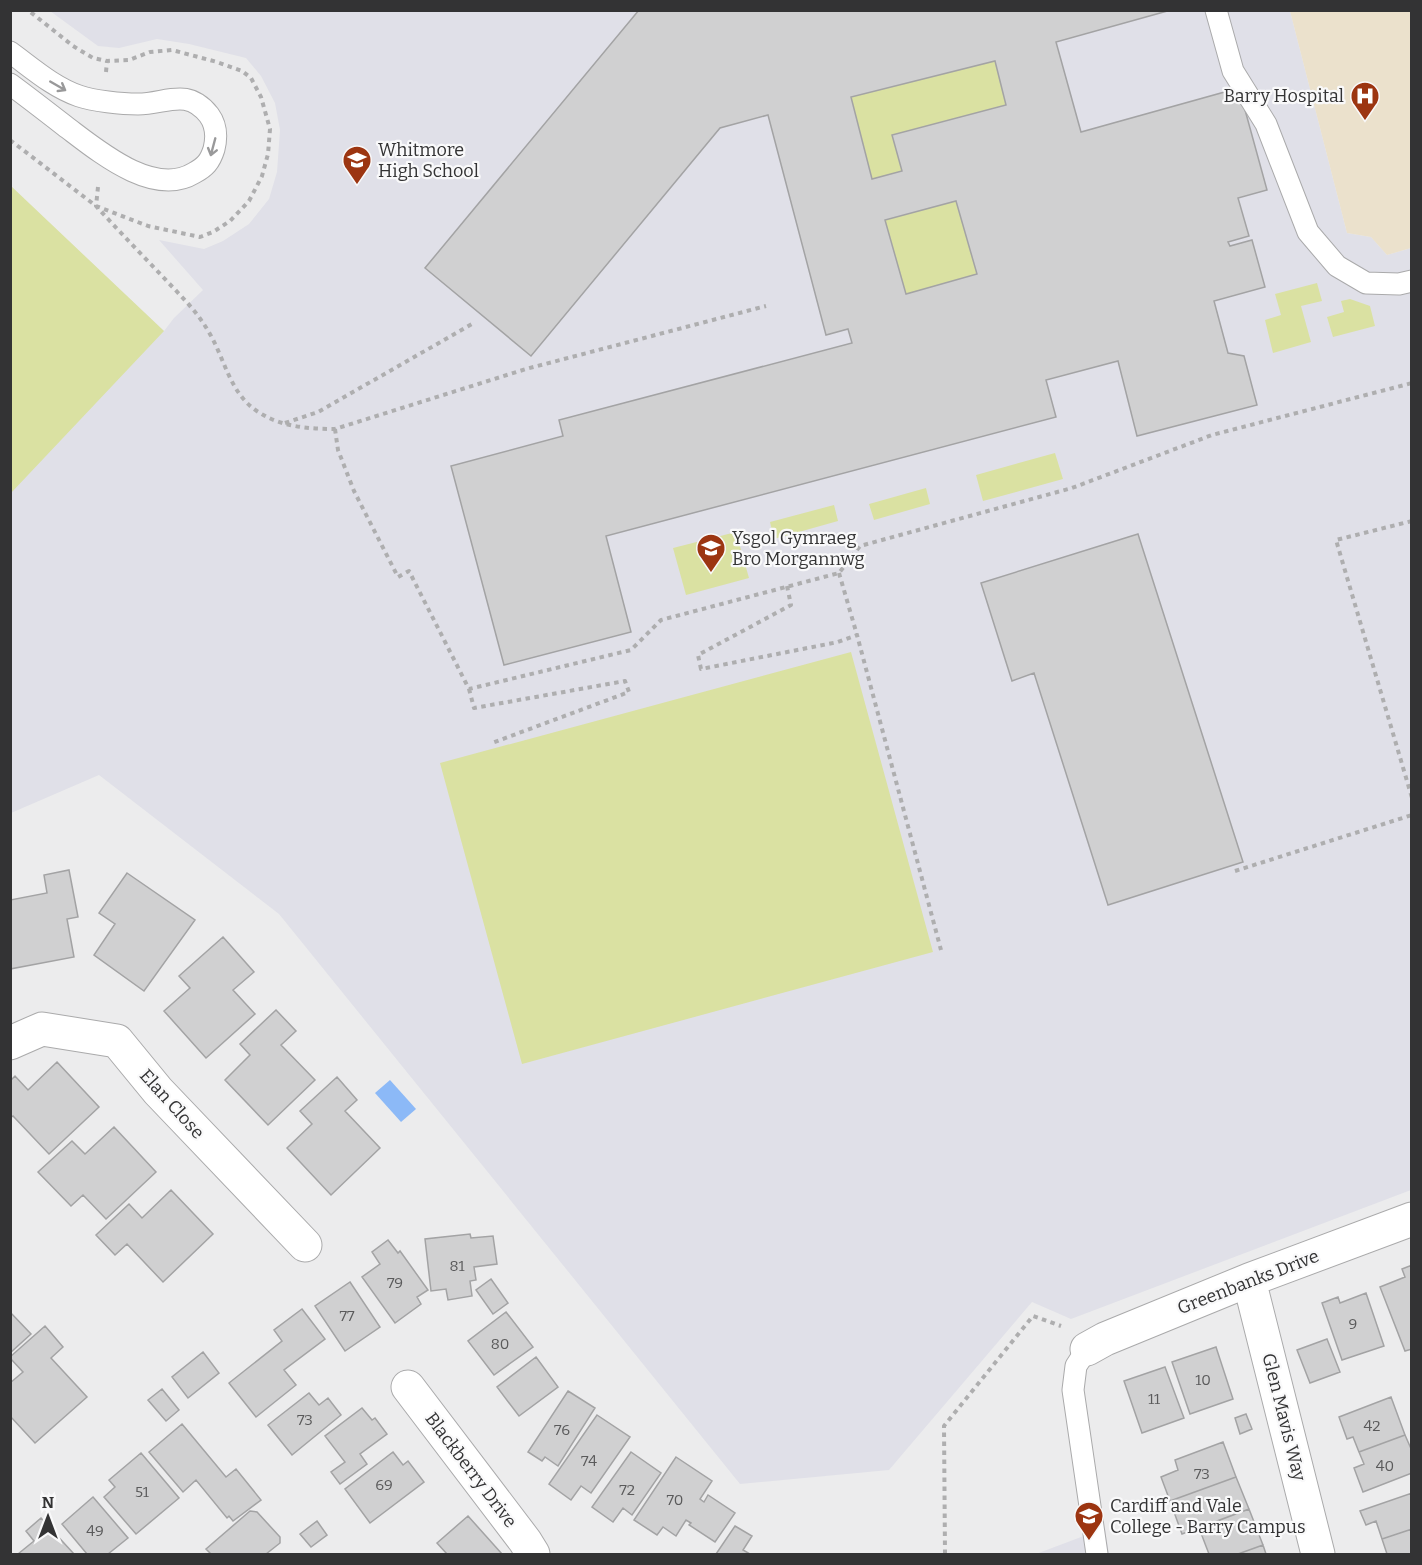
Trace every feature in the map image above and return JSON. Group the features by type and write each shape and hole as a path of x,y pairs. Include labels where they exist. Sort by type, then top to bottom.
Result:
{"street":[{"name":"Elan Close","path":"10,1043 42,1029 117,1041 158,1091 304,1245"},
{"name":"Greenbanks Drive","path":"1087,1349 1105,1339 1249,1280 1412,1219"},
{"name":"Glen Mavis Way","path":"1249,1280 1318,1554"},
{"name":"Blackberry Drive","path":"408,1387 533,1554"}],"lane":[{"path":"1216,10 1233,71 1266,123 1308,232 1337,266 1366,283 1399,284 1412,281"},
{"path":"10,52 57,87 81,97 139,104 167,99 186,99 202,106 217,132 214,151 206,166 188,177 170,180 148,177 129,170 100,153 10,84"},
{"path":"1087,1349 1076,1366 1073,1390 1096,1554"}],"path":[{"path":"189,304 208,329 231,381 244,401 259,413 284,424 314,429 335,429 526,369 766,306"},
{"path":"284,424 318,412 472,324"},
{"path":"469,690 631,650 661,620 840,573 860,546 1072,488 1212,435 1412,383"},
{"path":"335,429 338,450 354,491 398,577 409,572 469,690 474,708 625,681 629,692 492,743"},
{"path":"1412,521 1336,540 1412,798"},
{"path":"840,573 941,950"},
{"path":"787,586 791,605 698,655 701,669 838,642 857,635"},
{"path":"1235,871 1412,815"},
{"path":"945,1554 944,1426 1033,1316 1070,1329 1087,1349"}],"shaded area":[{"name":"Ysgol Gymraeg Bro Morgannwg","path":"50,11 1290,11 1347,233 1371,237 1387,255 1411,248 1411,1190 1071,1319 1032,1302 889,1470 740,1484 279,914 99,775 11,813 10,186 164,331 203,290 159,240 204,249 223,241 249,224 269,199 277,172 280,130 275,103 261,76 246,58 157,39 119,48 98,46"},
{"name":"Barry Hospital","path":"1290,11 1411,11 1411,248 1387,255 1371,237 1347,233"},
{"name":"Cardiff and Vale College - Barry Campus","path":"1105,1528 1109,1554 1036,1554"}],"green space":[{"path":"995,61 1006,105 893,135 902,171 872,179 851,97"},
{"path":"11,186 164,331 10,493"},
{"path":"956,201 977,274 906,294 885,220"},
{"path":"1317,283 1322,301 1301,306 1311,342 1273,353 1265,320 1281,315 1275,294"},
{"path":"1350,299 1370,306 1375,326 1333,337 1327,317 1344,312 1341,301"},
{"path":"1055,453 1063,479 983,501 976,475"},
{"path":"926,488 930,504 874,520 869,504"},
{"path":"834,505 838,521 774,539 770,522"},
{"path":"736,532 749,578 686,595 673,548"},
{"path":"851,652 933,952 522,1064 440,763"}],"water":[{"path":"390,1080 416,1109 401,1122 375,1093"}],"building":[{"path":"639,10 1171,10 1056,42 1081,132 1239,88 1267,190 1238,198 1249,236 1228,242 1230,246 1252,240 1265,287 1214,301 1228,353 1244,356 1257,405 1137,436 1118,361 1046,380 1056,417 606,536 631,632 504,665 451,466 563,436 559,420 852,343 848,329 826,335 768,115 720,128 531,356 425,268","holes":["995,61 1006,105 892,135 902,171 872,179 851,97","956,201 977,274 906,294 885,220"]},
{"path":"1138,534 1243,862 1108,905 1034,673 1012,681 981,583"},
{"path":"69,870 78,917 67,919 74,957 10,969 10,900 47,893 44,875"},
{"path":"127,873 195,920 144,991 94,955 115,924 99,913"},
{"path":"223,937 254,972 233,990 255,1014 206,1058 164,1011 190,988 179,976"},
{"path":"276,1010 296,1031 281,1045 315,1080 268,1125 225,1080 250,1055 240,1044"},
{"path":"57,1062 99,1107 49,1154 13,1116 10,1118 10,1081 15,1076 28,1090"},
{"path":"337,1077 357,1100 345,1111 380,1148 331,1195 287,1148 312,1124 300,1111"},
{"path":"114,1127 156,1172 106,1219 83,1195 71,1206 38,1172 72,1141 85,1154"},
{"path":"171,1190 213,1234 163,1282 127,1244 115,1255 96,1235 129,1204 142,1218"},
{"path":"470,1234 471,1238 493,1236 497,1264 474,1267 476,1280 470,1281 472,1296 448,1300 446,1289 431,1291 425,1239"},
{"path":"388,1240 398,1253 400,1251 428,1290 417,1297 421,1304 395,1323 362,1277 380,1264 372,1252"},
{"path":"1412,1265 1412,1349 1405,1351 1380,1287 1405,1277 1402,1269"},
{"path":"491,1279 508,1303 493,1314 476,1290"},
{"path":"350,1282 380,1327 345,1351 315,1306"},
{"path":"1366,1293 1384,1346 1342,1360 1322,1303 1338,1297 1340,1303"},
{"path":"302,1309 325,1339 284,1370 296,1385 256,1417 229,1383 282,1341 274,1330"},
{"path":"10,1312 31,1334 10,1353"},
{"path":"506,1312 533,1347 494,1375 468,1341"},
{"path":"45,1326 63,1347 51,1358 87,1397 35,1443 10,1416 10,1383 23,1372 10,1357"},
{"path":"1327,1339 1340,1372 1310,1383 1297,1350"},
{"path":"1216,1347 1233,1399 1190,1414 1172,1362"},
{"path":"203,1352 219,1373 188,1398 172,1377"},
{"path":"536,1357 558,1387 519,1416 497,1387"},
{"path":"1165,1367 1184,1418 1142,1433 1124,1381"},
{"path":"162,1389 179,1410 166,1421 148,1400"},
{"path":"568,1391 595,1408 558,1466 545,1457 542,1461 528,1452"},
{"path":"309,1393 319,1405 328,1398 341,1415 292,1455 268,1425"},
{"path":"1391,1397 1405,1435 1359,1452 1353,1437 1347,1439 1339,1417"},
{"path":"362,1408 372,1420 375,1418 387,1434 360,1454 367,1464 340,1484 331,1472 345,1462 325,1436"},
{"path":"1246,1414 1252,1429 1240,1434 1235,1418"},
{"path":"597,1415 630,1437 591,1493 581,1486 571,1500 549,1484"},
{"path":"182,1424 226,1477 236,1469 261,1500 233,1521 229,1516 227,1518 196,1480 183,1492 149,1452"},
{"path":"1405,1435 1412,1451 1412,1473 1363,1492 1354,1468 1364,1464 1359,1452"},
{"path":"1223,1442 1236,1477 1170,1501 1161,1477 1178,1470 1175,1460"},
{"path":"393,1452 403,1465 408,1461 424,1482 370,1523 345,1489"},
{"path":"631,1452 661,1473 632,1515 623,1508 613,1522 592,1507"},
{"path":"141,1453 179,1498 136,1534 104,1497 115,1487 109,1480"},
{"path":"676,1457 712,1481 700,1499 704,1502 708,1495 735,1513 715,1542 689,1525 691,1523 686,1520 676,1536 663,1527 657,1535 634,1520"},
{"path":"1236,1477 1249,1509 1182,1534 1170,1501"},
{"path":"1412,1493 1412,1529 1382,1539 1376,1521 1366,1525 1360,1511"},
{"path":"93,1497 128,1538 108,1554 87,1554 62,1524"},
{"path":"1249,1509 1263,1545 1238,1554 1209,1554 1199,1528"},
{"path":"250,1511 257,1512 280,1537 280,1543 266,1554 211,1554 206,1549"},
{"path":"468,1516 502,1554 447,1554 437,1543"},
{"path":"41,1518 74,1554 18,1554 34,1541 26,1531"},
{"path":"317,1521 327,1535 311,1547 300,1534"},
{"path":"735,1526 752,1536 743,1550 750,1554 716,1554"},
{"path":"1412,1529 1412,1554 1387,1554 1382,1539"},
{"path":"1263,1545 1266,1554 1238,1554"}],"place":[{"name":"Barry Hospital","path":"1365,122"},
{"name":"Whitmore High School","path":"357,186"},
{"name":"Ysgol Gymraeg Bro Morgannwg","path":"711,574"},
{"name":"Cardiff and Vale College - Barry Campus","path":"1089,1542"}]}
